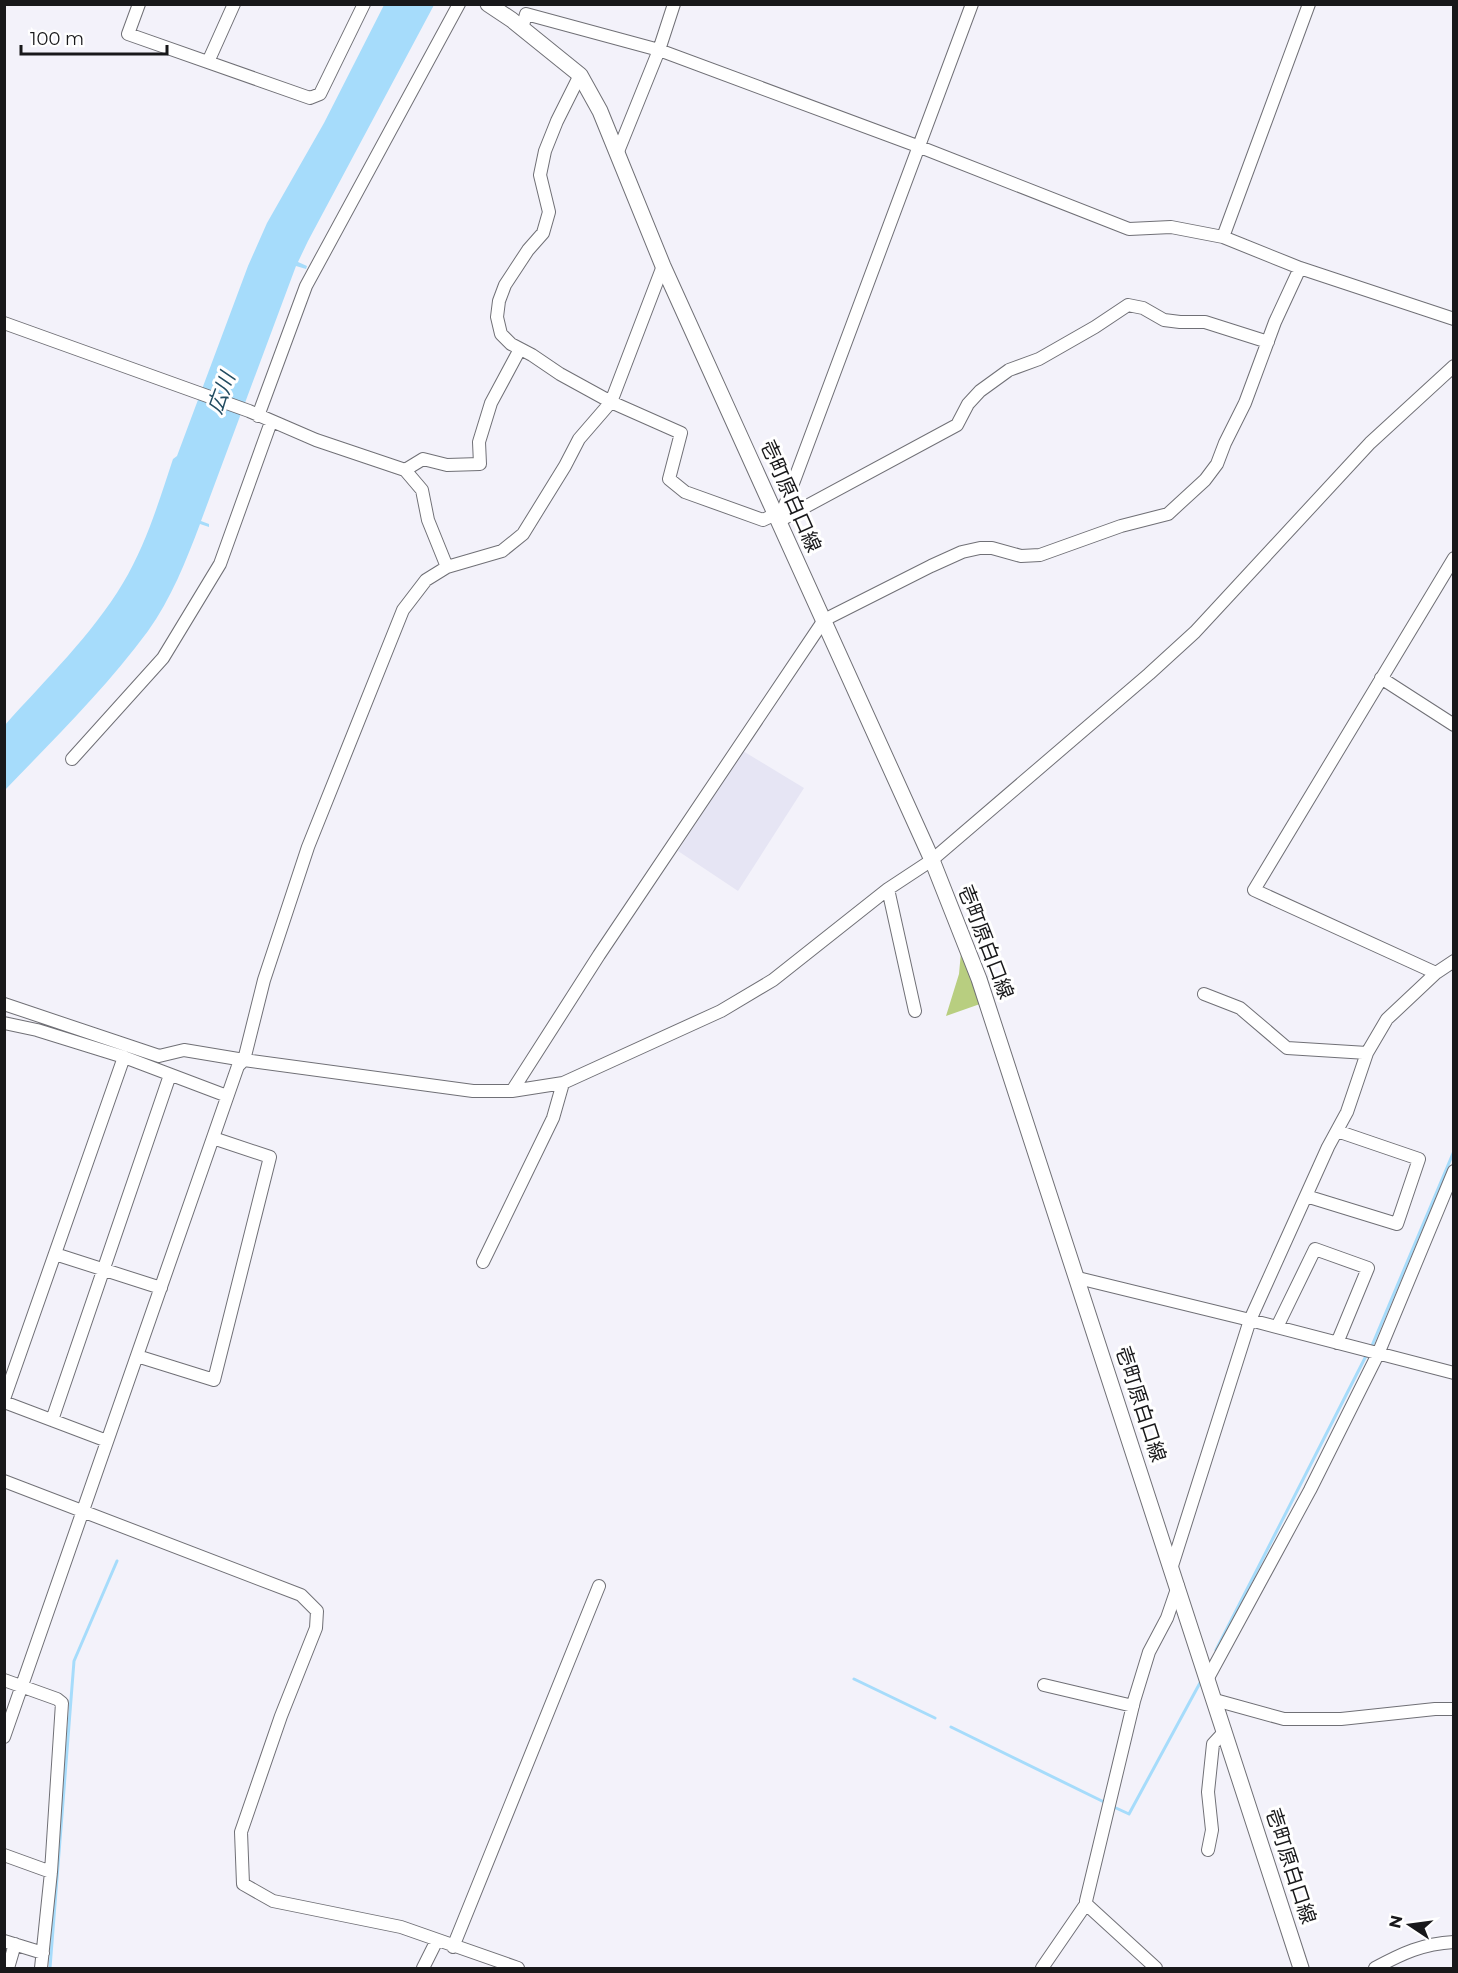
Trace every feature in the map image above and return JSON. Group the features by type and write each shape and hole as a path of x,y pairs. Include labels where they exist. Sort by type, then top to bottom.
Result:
{"main road":[{"name":"壱町原白口線","path":"488,4 580,75 600,111 663,266 932,860 979,979 1172,1566 1299,1966"}],"street":[{"path":"140,4 128,34 310,98 320,94 364,4"},
{"path":"208,62 234,4"},
{"path":"254,414 306,286 459,4"},
{"path":"617,154 675,4"},
{"path":"778,517 921,147 972,4"},
{"path":"1223,237 1309,4"},
{"path":"522,29 526,14 659,50 921,147 1129,229 1171,227 1223,237 1300,268 1454,318"},
{"path":"580,75 545,151 540,175 549,212 543,233 522,259 499,301 497,317 501,334 511,344 611,402 681,433 669,479 685,492 763,520 778,517 957,425 968,404 980,391 1009,370 1039,359 1128,305 1143,308 1164,320 1205,322 1268,342"},
{"path":"4,1737 227,1096 238,1066 244,1060 264,980 308,847 403,610 426,580 447,567 502,551 523,534 579,439 611,402 663,266"},
{"path":"512,1091 599,954 824,620 962,552 992,548 1021,556 1040,555 1121,526 1168,514 1205,480 1217,464 1245,403 1300,268"},
{"path":"4,323 181,386 316,440 405,470 422,490 428,520 447,567"},
{"path":"405,470 423,459 447,465 480,464 479,442 491,403 520,349"},
{"path":"4,1004 159,1056 184,1050 473,1091 512,1091 563,1083 721,1011 773,980 888,889 932,860 1195,632 1370,443 1454,366"},
{"path":"72,759 163,658 220,564 271,422"},
{"path":"1436,973 1254,890 1454,558"},
{"path":"1381,678 1454,725"},
{"path":"888,889 915,1011"},
{"path":"1172,1566 1250,1320 1347,1112 1367,1053 1387,1019 1436,973 1454,962"},
{"path":"1204,994 1240,1008 1287,1048 1367,1053"},
{"path":"4,1023 37,1030 124,1057 227,1096"},
{"path":"108,1442 4,1401 124,1057"},
{"path":"52,1420 170,1075"},
{"path":"483,1262 553,1118 563,1083"},
{"path":"1306,1196 1397,1224 1419,1159 1337,1131"},
{"path":"137,1356 214,1380 270,1157 213,1138"},
{"path":"1208,1678 1310,1490 1378,1354 1454,1172"},
{"path":"1277,1327 1315,1249 1368,1268 1337,1343"},
{"path":"55,1254 161,1288"},
{"path":"1077,1278 1454,1373"},
{"path":"4,1481 302,1595 317,1611 316,1628 281,1716 241,1832 243,1884 273,1901 401,1927 518,1968"},
{"path":"453,1947 599,1586"},
{"path":"1042,1968 1086,1904 1133,1706 1149,1652 1167,1618 1178,1586"},
{"path":"4,1680 57,1699 62,1703 51,1872 41,1968"},
{"path":"1044,1684 1133,1706"},
{"path":"1215,1700 1284,1719 1341,1719 1454,1709"},
{"path":"1208,1850 1212,1830 1208,1792 1214,1744 1225,1731"},
{"path":"4,1855 51,1872"},
{"path":"1086,1904 1156,1968"},
{"path":"423,1968 437,1940"},
{"path":"1375,1968 1406,1951 1454,1942"},
{"path":"8,1968 10,1943 43,1953"}],"shaded area":[{"path":"743,751 804,788 738,891 678,851"}],"green space":[{"path":"961,952 980,1004 946,1016 959,974"}],"water":[{"name":"広川","path":"384,5 434,5 308,241 298,262 307,266 306,269 296,266 201,521 209,524 209,527 200,524 171,593 156,619 132,652 79,713 5,790 5,725 83,639 111,602 131,568 145,538 173,459 177,456 248,266 267,223 324,123"}],"waterway":[{"path":"1371,1348 1454,1151"},
{"path":"1216,1650 1367,1354"},
{"path":"50,1968 74,1661 117,1561"},
{"path":"854,1679 935,1718"},
{"path":"1116,1808 1129,1814 1201,1681"},
{"path":"951,1727 1104,1802"}]}
